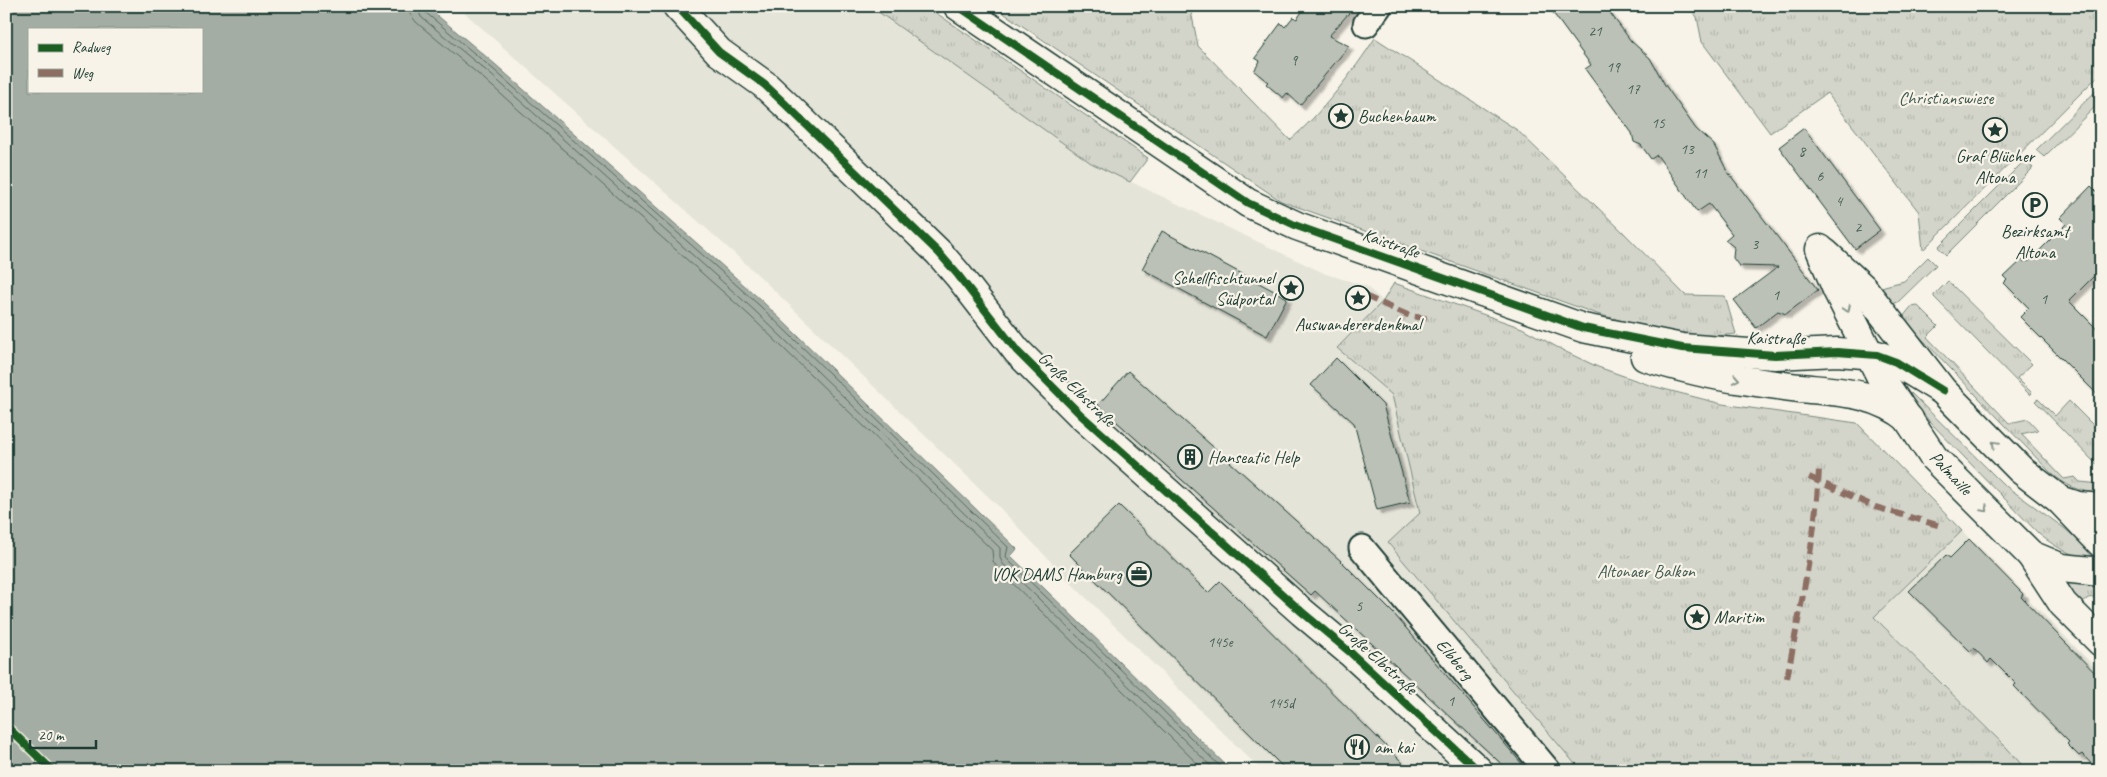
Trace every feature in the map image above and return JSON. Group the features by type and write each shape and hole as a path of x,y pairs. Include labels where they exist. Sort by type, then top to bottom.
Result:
{"street":[{"name":"Große Elbstraße","path":"677,6 719,52 773,92 929,244 958,275 1016,351 1081,415 1302,612 1351,653 1479,771"},
{"name":"Kaistraße","path":"958,6 1222,186 1272,216 1583,328 1637,354 1688,370 1797,388 1853,392 1882,401 1908,419"},
{"name":"Palmaille","path":"1943,391 1890,372 1869,355 1837,290 1820,249 1864,288 1943,391 2021,470 2060,500 2101,543"},
{"name":"Palmaille","path":"1889,320 1898,345 1890,372 1908,419 1934,458 2031,555 2063,604 2101,642"},
{"name":"Kaistraße","path":"1583,328 1682,348 1775,355 1837,352 1869,355"},
{"name":"Kaistraße","path":"1853,392 1874,386 1890,372"},
{"path":"2060,500 2078,506 2101,508"},
{"name":"Elbberg","path":"1362,548 1548,771"},
{"name":"Palmaille","path":"2031,555 2062,568 2101,572"}],"shaded area":[{"path":"457,6 870,6 1091,163 1326,274 1366,286 1383,301 1337,348 1392,395 1420,513 1388,543 1581,771 1262,771 1069,581 998,506 755,272"},
{"path":"1962,531 2101,673 2101,771 2027,771 2007,748 1874,617"}],"green space":[{"path":"870,6 926,6 1148,158 1130,182 1091,163"},
{"path":"993,6 1190,6 1198,46 1290,140 1336,92 1375,38 1517,130 1623,232 1685,295 1725,296 1736,334 1687,339 1597,314 1281,201"},
{"name":"Christianswiese","path":"1689,6 2101,6 2101,73 1923,250 1919,212 1827,93 1770,133 1702,42 1697,17"},
{"path":"2101,86 2101,101 2044,157 2036,150"},
{"path":"2025,160 2033,168 1946,255 1938,247"},
{"path":"1928,257 1936,265 1898,302 1892,304 1877,288 1904,281"},
{"path":"1948,281 2032,364 2017,378 2032,393 2030,395 1934,297"},
{"name":"Altonaer Balkon","path":"1394,283 1522,328 1598,367 1652,386 1722,404 1857,423 1962,531 1874,617 2007,748 2027,771 1581,771 1388,543 1420,513 1392,395 1337,348 1383,301"},
{"path":"1918,306 1938,326 1927,337 2009,423 2028,419 2038,430 2021,434 2064,479 2075,477 2080,482 2101,484 2101,493 2074,488 2051,473 1902,318 1911,307"},
{"path":"1911,393 2003,484 2064,528 2092,552 2093,556 2087,557 2072,554 2057,547 2039,534 1929,421 1909,395"},
{"path":"2038,399 2055,416 2069,401 2101,433 2101,466 2094,462 2035,401"},
{"path":"2068,582 2099,588 2100,596 2088,598 2080,605 2064,585"}],"water":[{"path":"6,6 426,6 496,65 762,301 1017,549 1011,556 1232,771 6,771"}],"building":[{"path":"1306,6 1355,6 1329,36 1349,46 1300,105 1287,93 1283,98 1254,71 1260,61 1255,58 1281,23 1285,27 1293,17 1297,19"},
{"path":"1548,6 1605,6 1631,41 1650,58 1665,85 1696,129 1714,145 1727,171 1818,290 1786,314 1778,311 1756,328 1734,300 1778,267 1739,266 1733,258 1734,247 1725,240 1732,234 1709,204 1697,212 1657,155 1651,159 1641,145 1634,142 1632,133 1585,69 1591,65"},
{"path":"1804,128 1880,230 1855,249 1779,147"},
{"path":"2091,186 2101,196 2101,269 2069,301 2101,333 2101,398 2020,317 2029,308 2004,283 2007,280 2004,277 2022,260 2028,262 2066,224 2060,218"},
{"path":"1162,231 1287,298 1267,336 1142,269"},
{"path":"1336,358 1383,405 1410,502 1377,510 1354,423 1311,385"},
{"path":"1128,371 1341,561 1394,614 1528,771 1509,771 1315,591 1311,595 1098,405"},
{"path":"1119,505 1208,593 1220,581 1411,771 1287,771 1069,554"},
{"path":"1969,539 2023,594 2021,597 2101,679 2101,771 2098,771 2082,754 2079,756 2067,744 2069,742 2014,686 2016,684 1991,659 1988,663 1974,648 1970,651 1909,591 1946,555 1950,558"}],"ferry route":[{"path":"6,726 53,771"}],"marked path":[{"path":"1365,296 1410,316 1431,319"},
{"path":"1787,678 1815,521 1819,468"},
{"path":"1809,477 1875,507 1941,526"}],"cycle path":[{"path":"677,6 719,52 765,85 939,253 1017,351 1081,415 1302,612 1351,653 1479,771"},
{"path":"958,6 1248,203 1297,226 1583,328 1682,348 1775,355 1837,352 1877,355 1896,362 1943,391"},
{"path":"6,726 53,771"}],"place":[{"name":"Buchenbaum","path":"1341,116"},
{"name":"Graf Blücher Altona","path":"1995,130"},
{"name":"Bezirksamt Altona","path":"2035,205"},
{"name":"Schellfischtunnel Südportal","path":"1291,288"},
{"name":"Auswandererdenkmal","path":"1358,298"},
{"name":"Hanseatic Help","path":"1190,457"},
{"name":"VOK DAMS Hamburg","path":"1139,574"},
{"name":"Maritim","path":"1697,617"},
{"name":"am kai","path":"1357,747"}]}
